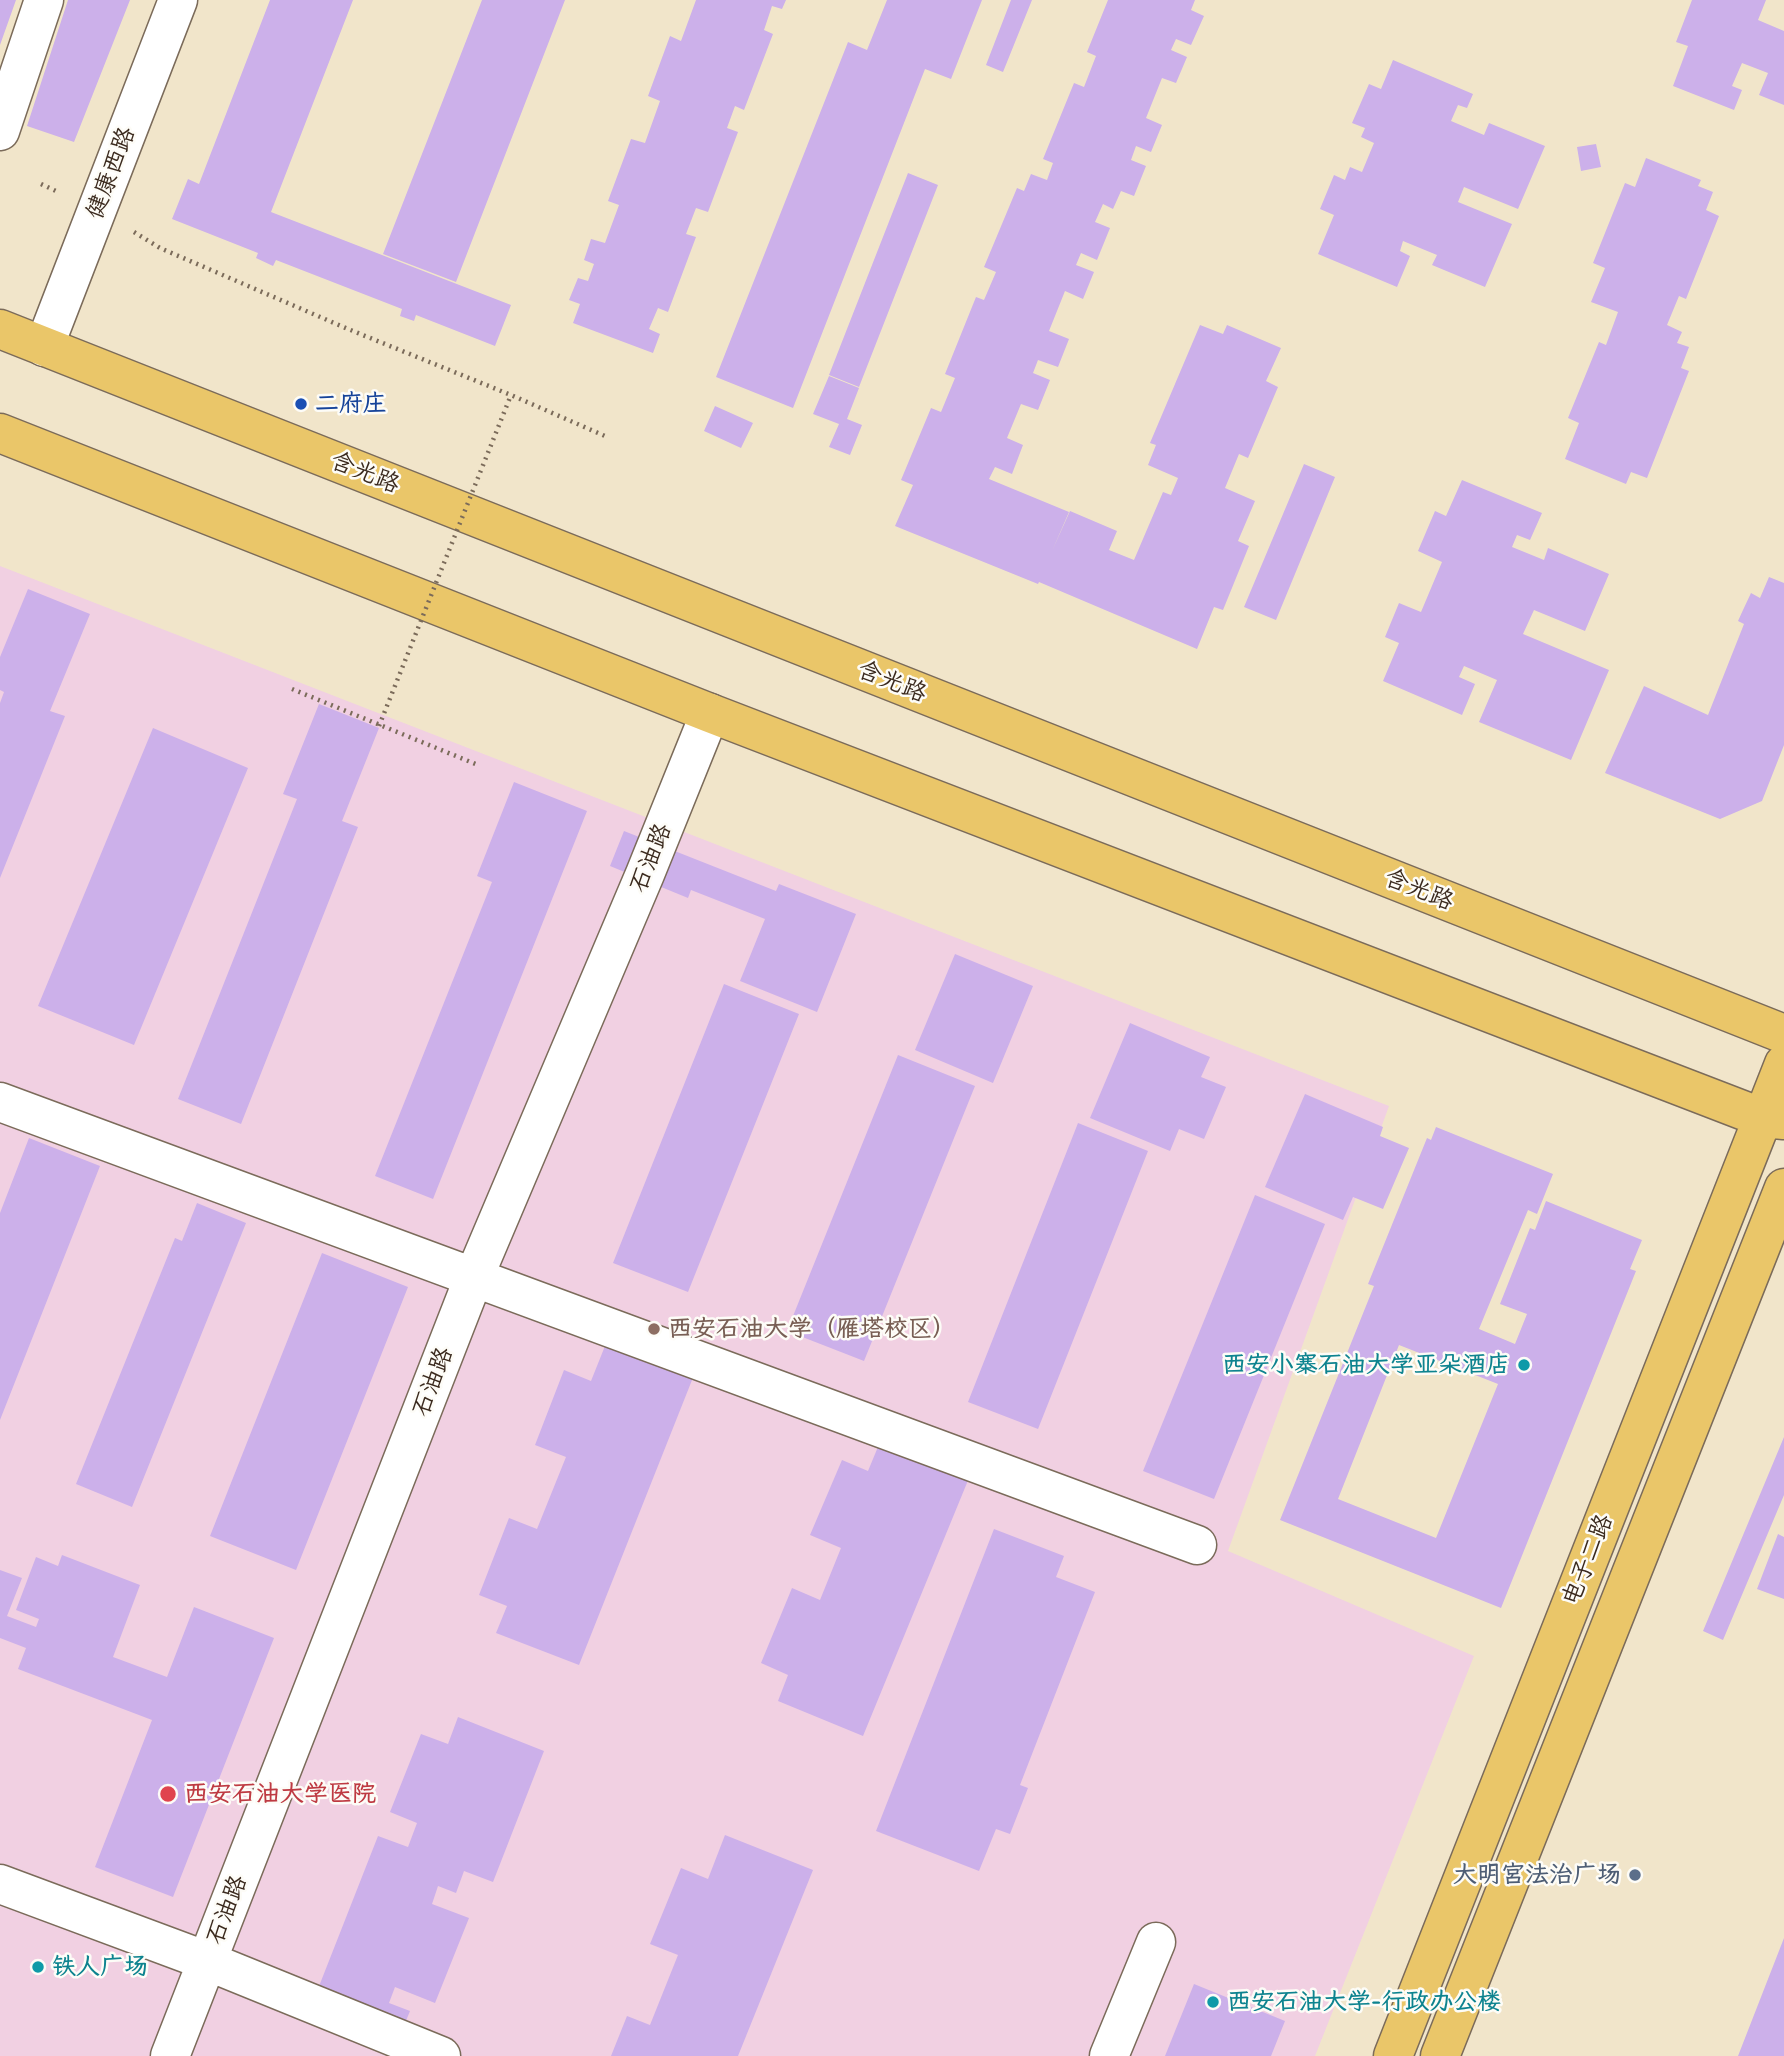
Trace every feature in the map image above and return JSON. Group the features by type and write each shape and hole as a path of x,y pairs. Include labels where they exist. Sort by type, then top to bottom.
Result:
{"main road":[{"name":"含光路","path":"0,329 1784,1034"},
{"path":"0,433 710,713 1773,1119"},
{"name":"电子二路","path":"1393,2056 1773,1119 1784,1064"},
{"name":"电子二路","path":"1440,2056 1784,1188"}],"street":[{"path":"0,131 44,0"},
{"name":"健康西路","path":"44,347 177,0"},
{"name":"石油路","path":"170,2056 474,1277 645,874 710,713"},
{"path":"0,1102 1196,1545"},
{"path":"0,1884 207,1961 441,2056"},
{"path":"1109,2056 1156,1942"}],"path":[{"path":"41,184 97,209 160,248 605,436"},
{"path":"379,726 510,394"},
{"path":"292,689 478,765"}],"shaded area":[{"name":"西安石油大学（雁塔校区）","path":"0,566 1389,1106 1228,1551 1474,1656 1315,2056 0,2056"}],"building":[{"path":"0,0 16,0 0,45"},
{"path":"68,0 130,0 74,142 27,126"},
{"path":"270,0 353,0 271,212 511,305 495,346 416,315 414,321 400,316 402,309 276,260 273,266 256,258 258,253 172,219 188,179 199,184"},
{"path":"482,0 565,0 456,282 383,254"},
{"path":"696,0 786,0 782,9 772,6 764,30 773,34 744,110 735,106 727,128 738,132 708,212 696,208 686,234 696,237 668,312 658,308 649,329 660,334 653,353 573,323 580,304 569,300 578,278 588,281 594,264 584,260 591,239 605,243 619,205 608,201 631,139 645,143 660,101 648,96 670,36 681,41"},
{"path":"887,0 982,0 951,79 925,69 793,408 716,377 848,42 867,50"},
{"path":"1011,0 1032,0 1003,72 986,65"},
{"path":"1108,0 1195,0 1191,10 1204,16 1191,45 1176,39 1171,50 1187,57 1176,83 1162,78 1146,118 1162,125 1151,152 1136,146 1131,160 1146,166 1134,196 1121,191 1113,209 1103,204 1095,222 1110,228 1097,260 1081,253 1076,265 1094,272 1083,299 1065,291 1049,331 1069,339 1058,367 1038,360 1033,373 1050,380 1038,410 1021,404 1007,438 1023,445 1012,474 995,467 989,479 1069,512 1052,551 1070,511 1117,531 1109,550 1134,560 1163,492 1171,495 1178,478 1148,465 1156,445 1150,443 1200,325 1223,334 1227,325 1281,348 1266,381 1278,387 1248,458 1239,454 1225,488 1255,501 1238,541 1249,546 1223,610 1214,607 1197,649 1039,582 1038,584 895,526 913,485 901,480 931,408 941,412 955,378 945,374 976,297 984,300 996,272 984,267 1017,188 1024,191 1031,174 1047,180 1053,163 1043,159 1074,83 1084,87 1096,56 1087,52"},
{"path":"1692,0 1766,0 1758,20 1784,31 1784,105 1759,95 1768,73 1742,63 1732,86 1742,90 1734,110 1673,86 1688,46 1676,42"},
{"path":"1393,60 1473,94 1467,108 1458,105 1451,121 1484,135 1489,123 1545,146 1518,209 1464,187 1458,202 1512,224 1485,287 1432,265 1437,255 1403,241 1400,251 1410,256 1397,287 1318,254 1334,215 1320,209 1334,175 1345,180 1350,167 1362,172 1374,143 1361,137 1365,128 1352,123 1369,84 1381,89"},
{"path":"1596,144 1601,167 1581,171 1577,147"},
{"path":"1646,158 1701,180 1698,186 1713,192 1706,210 1719,216 1686,299 1679,296 1667,325 1682,332 1677,343 1689,347 1681,368 1689,371 1647,478 1631,472 1626,484 1565,459 1579,423 1568,418 1599,342 1606,345 1618,312 1591,302 1605,268 1593,263 1625,183 1635,187"},
{"path":"908,173 938,185 859,387 829,375"},
{"path":"829,376 859,388 847,419 862,425 850,455 829,447 839,424 813,414"},
{"path":"715,406 753,423 741,448 704,431"},
{"path":"1304,464 1335,477 1276,620 1244,607"},
{"path":"1462,480 1542,513 1530,540 1517,535 1512,547 1544,560 1548,548 1609,574 1585,631 1534,610 1523,634 1609,670 1571,760 1479,722 1497,680 1464,666 1459,677 1475,684 1462,715 1383,681 1399,643 1385,637 1399,603 1421,612 1442,562 1418,551 1435,511 1446,516"},
{"path":"1769,577 1784,583 1784,745 1762,801 1720,819 1605,773 1644,686 1708,715 1744,624 1738,621 1751,593 1760,598"},
{"path":"28,589 90,614 50,711 65,716 0,878 0,703 4,692 0,690 0,657"},
{"path":"319,704 379,728 342,821 358,827 241,1124 178,1099 297,799 283,794"},
{"path":"153,728 248,768 134,1045 38,1006"},
{"path":"514,782 587,811 433,1199 375,1176 492,882 477,876"},
{"path":"624,831 776,891 779,884 856,914 817,1012 740,981 765,919 691,890 688,898 610,866"},
{"path":"955,954 1033,986 993,1083 915,1050"},
{"path":"724,984 799,1014 688,1292 613,1263"},
{"path":"1130,1023 1210,1057 1201,1077 1226,1087 1204,1139 1179,1129 1170,1151 1090,1118"},
{"path":"898,1055 975,1086 864,1361 787,1331"},
{"path":"1305,1094 1383,1127 1380,1136 1409,1148 1383,1209 1353,1197 1343,1220 1265,1187"},
{"path":"1078,1123 1148,1151 1038,1429 968,1402"},
{"name":"西安小寨石油大学亚朵酒店","path":"1436,1127 1553,1174 1537,1214 1528,1210 1479,1329 1515,1344 1527,1314 1500,1304 1530,1228 1535,1230 1546,1201 1642,1240 1630,1269 1636,1271 1501,1608 1280,1520 1374,1286 1368,1284 1427,1138 1431,1140","holes":["1399,1345 1498,1384 1436,1538 1338,1499"]},
{"path":"29,1138 100,1166 0,1420 0,1213"},
{"path":"1255,1195 1325,1224 1214,1499 1143,1471"},
{"path":"197,1203 246,1223 132,1507 76,1484 175,1238 182,1241"},
{"path":"322,1253 408,1287 296,1570 210,1536"},
{"path":"609,1336 696,1370 579,1665 496,1633 507,1606 479,1595 509,1518 537,1529 566,1457 535,1445 564,1370 591,1381"},
{"path":"1784,1437 1784,1495 1723,1640 1703,1631"},
{"path":"880,1442 969,1478 863,1736 778,1701 788,1675 761,1663 792,1588 820,1600 841,1548 810,1535 842,1460 868,1471"},
{"path":"994,1529 1064,1556 1056,1577 1095,1592 1020,1785 1028,1788 1010,1834 996,1829 979,1871 876,1831"},
{"path":"1778,1534 1784,1537 1784,1599 1757,1589"},
{"name":"西安石油大学医院","path":"62,1555 140,1585 113,1657 167,1677 194,1607 274,1638 173,1897 95,1867 152,1720 18,1669 26,1648 0,1638 0,1570 22,1578 7,1616 36,1627 39,1619 16,1610 36,1557 58,1566"},
{"path":"458,1717 544,1751 493,1882 464,1871 456,1893 438,1886 432,1904 469,1918 435,2003 395,1987 389,2003 410,2011 401,2033 314,1999 378,1836 408,1847 417,1823 390,1812 421,1734 448,1744"},
{"path":"725,1835 813,1870 738,2056 611,2056 627,2016 650,2025 678,1955 650,1944 681,1868 708,1879"},
{"path":"1784,1938 1784,2056 1738,2056"},
{"name":"西安石油大学-行政办公楼","path":"1194,1984 1285,2021 1271,2056 1165,2056"}],"place":[{"name":"二府庄","path":"301,404"},
{"name":"西安石油大学（雁塔校区）","path":"654,1329"},
{"name":"西安小寨石油大学亚朵酒店","path":"1524,1365"},
{"name":"西安石油大学医院","path":"168,1794"},
{"name":"大明宫法治广场","path":"1635,1875"},
{"name":"铁人广场","path":"38,1967"},
{"name":"西安石油大学-行政办公楼","path":"1213,2002"}]}
